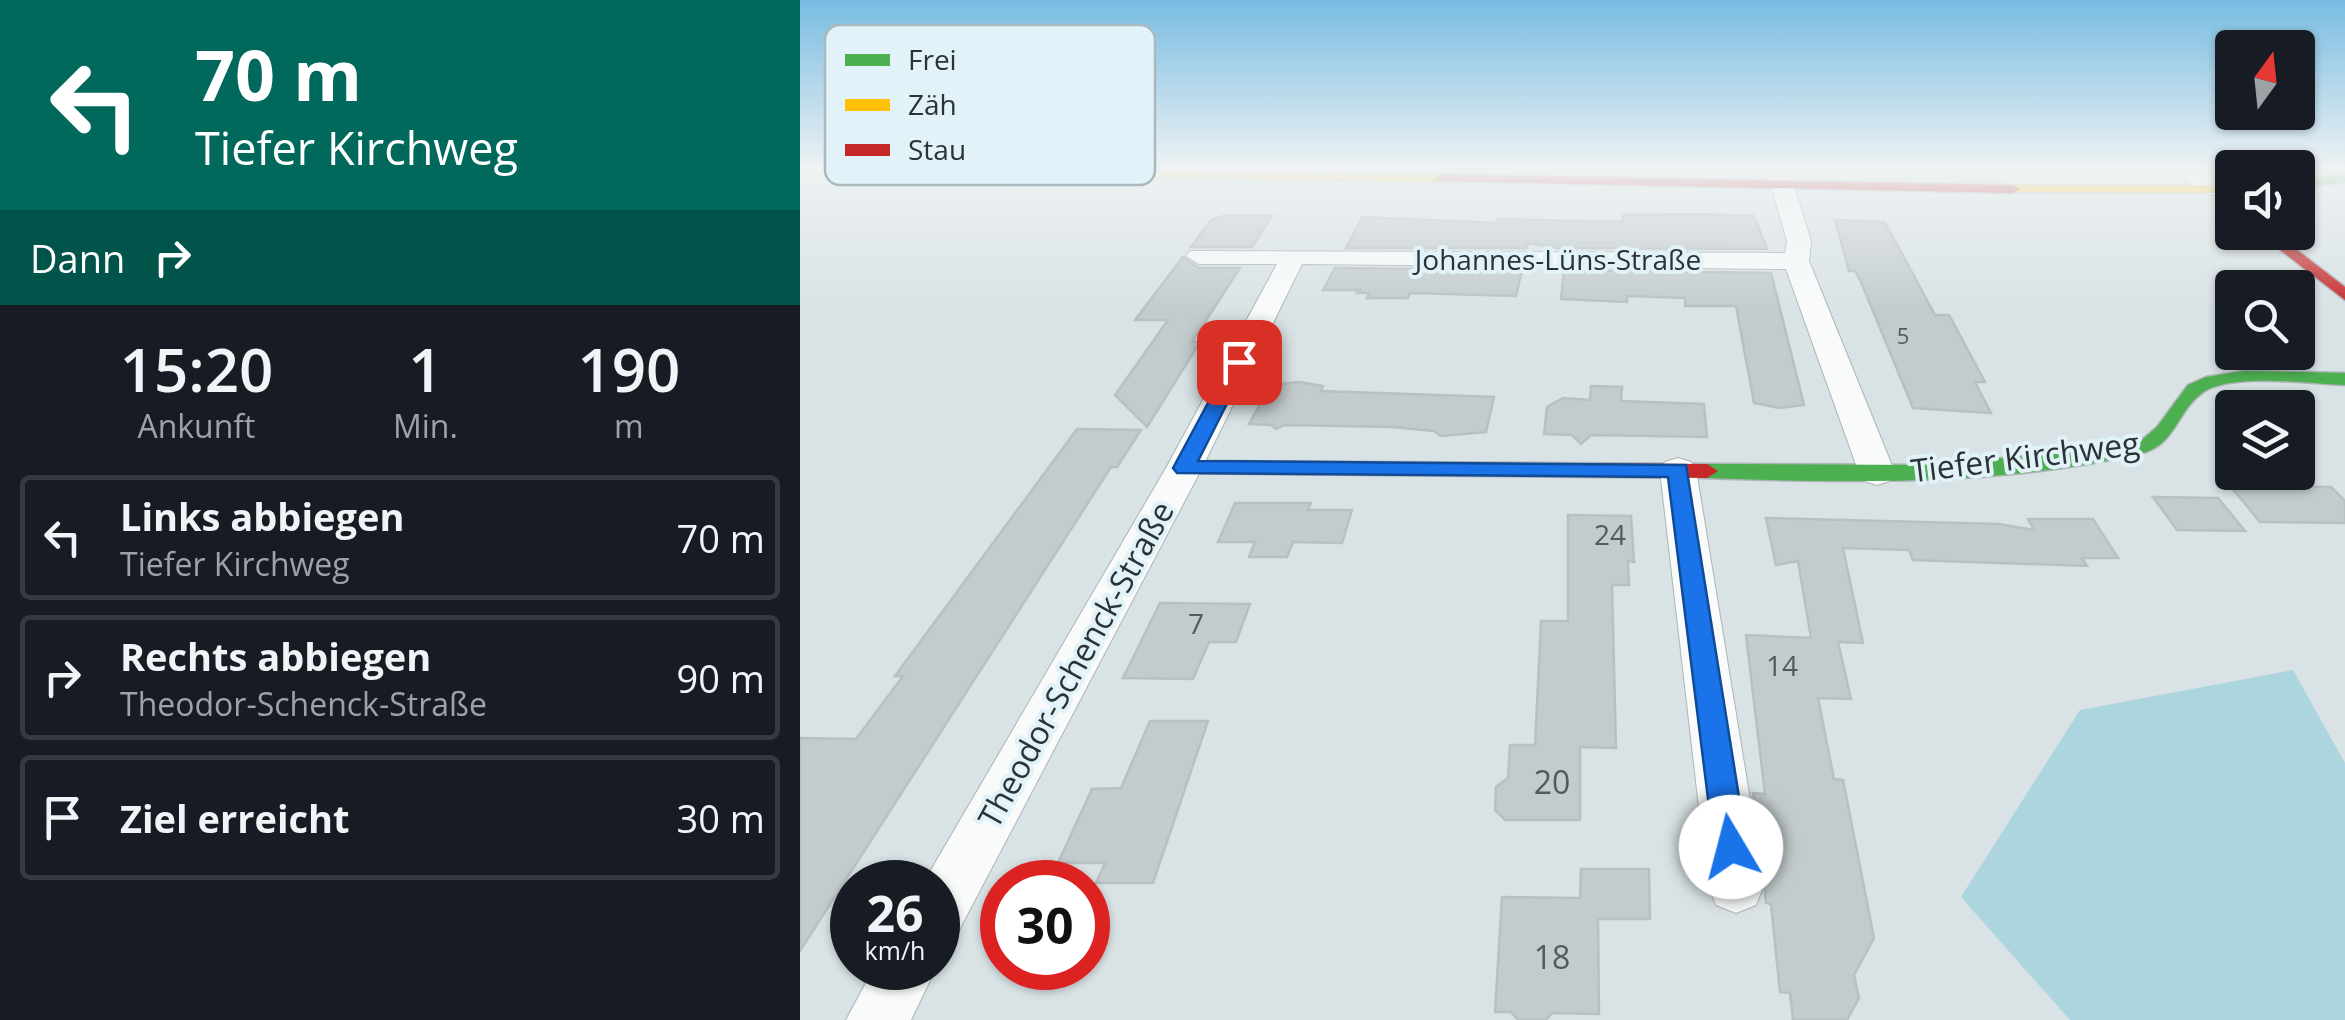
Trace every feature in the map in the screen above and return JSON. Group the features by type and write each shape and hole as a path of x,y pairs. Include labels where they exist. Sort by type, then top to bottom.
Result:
{"main road":[{"path":"2288,250 2345,294"},
{"name":"Tiefer Kirchweg","path":"1184,468 1877,473 1982,468 2144,447 2168,428 2196,388 2218,379 2345,379"}],"street":[{"path":"1792,216 1799,240 1796,262 1877,473"},
{"name":"Johannes-Lüns-Straße","path":"1199,256 1796,262"},
{"name":"Theodor-Schenck-Straße","path":"960,872 1184,468 1294,256"},
{"path":"1678,470 1736,885"},
{"path":"878,1020 894,990"}],"shaded area":[{"path":"2293,670 2345,763 2345,1020 2070,1020 1961,897 2080,710"}],"building":[{"path":"1222,216 1272,216 1252,247 1191,247 1211,220"},
{"path":"1623,216 1754,216 1767,249 1558,248 1528,243 1527,248 1346,248 1362,217 1497,223 1498,219 1622,222"},
{"path":"1835,220 1885,222 1935,315 1949,315 1985,382 1975,382 1991,413 1913,408 1861,282 1855,271 1849,271"},
{"path":"1183,257 1199,268 1240,268 1192,342 1200,342 1147,427 1115,395 1168,320 1135,320"},
{"path":"1335,268 1522,270 1516,296 1410,293 1408,298 1367,298 1369,293 1357,293 1360,290 1323,290"},
{"path":"1564,270 1771,273 1804,405 1779,408 1754,403 1736,306 1685,306 1685,298 1627,296 1627,302 1561,299"},
{"path":"1299,382 1323,386 1321,391 1494,397 1486,432 1441,436 1434,431 1392,427 1284,425 1276,429 1271,425 1249,424 1271,385"},
{"path":"1591,386 1622,387 1621,401 1704,404 1707,437 1591,435 1581,444 1572,435 1544,434 1547,407 1563,398 1590,400"},
{"path":"1077,429 1141,430 1117,467 1111,467 858,860 830,860 830,904 800,951 800,738 856,739 903,676 895,676"},
{"path":"2331,487 2345,501 2345,523 2260,522 2234,490"},
{"path":"2153,497 2218,498 2245,531 2177,530"},
{"path":"1235,503 1311,503 1308,510 1352,510 1342,543 1293,542 1287,557 1249,557 1255,542 1218,542"},
{"path":"1568,515 1631,516 1634,562 1628,561 1629,585 1612,585 1616,748 1580,747 1580,820 1505,820 1495,810 1496,787 1508,778 1510,745 1535,745 1541,621 1568,621"},
{"path":"1766,518 1999,524 2034,530 2028,519 2093,519 2118,558 2082,558 2087,566 1913,560 1909,550 1843,548 1863,643 1838,642 1851,699 1818,698 1834,779 1843,780 1874,938 1854,975 1859,998 1847,1020 1793,1020 1790,993 1780,992 1771,904 1766,903 1765,894 1766,875 1774,865 1770,827 1756,816 1753,793 1765,794 1746,635 1811,638 1798,561 1776,565"},
{"path":"1160,603 1250,604 1236,642 1209,642 1193,679 1123,678"},
{"path":"1150,721 1208,721 1153,883 1110,883 1110,860 1059,860 1092,789 1121,788"},
{"path":"1581,869 1649,869 1650,919 1598,919 1599,1014 1552,1013 1546,1020 1518,1020 1511,1012 1495,1012 1502,897 1580,898"}],"traffic: fast":[{"path":"1707,471 1923,472 2087,457 2149,444 2165,431 2188,396 2206,383 2244,377 2345,379"}],"traffic: jam":[{"path":"2287,250 2345,295"},
{"path":"1184,468 1707,471"}],"route":[{"path":"1239,362 1184,468 1678,470 1731,847"}]}
